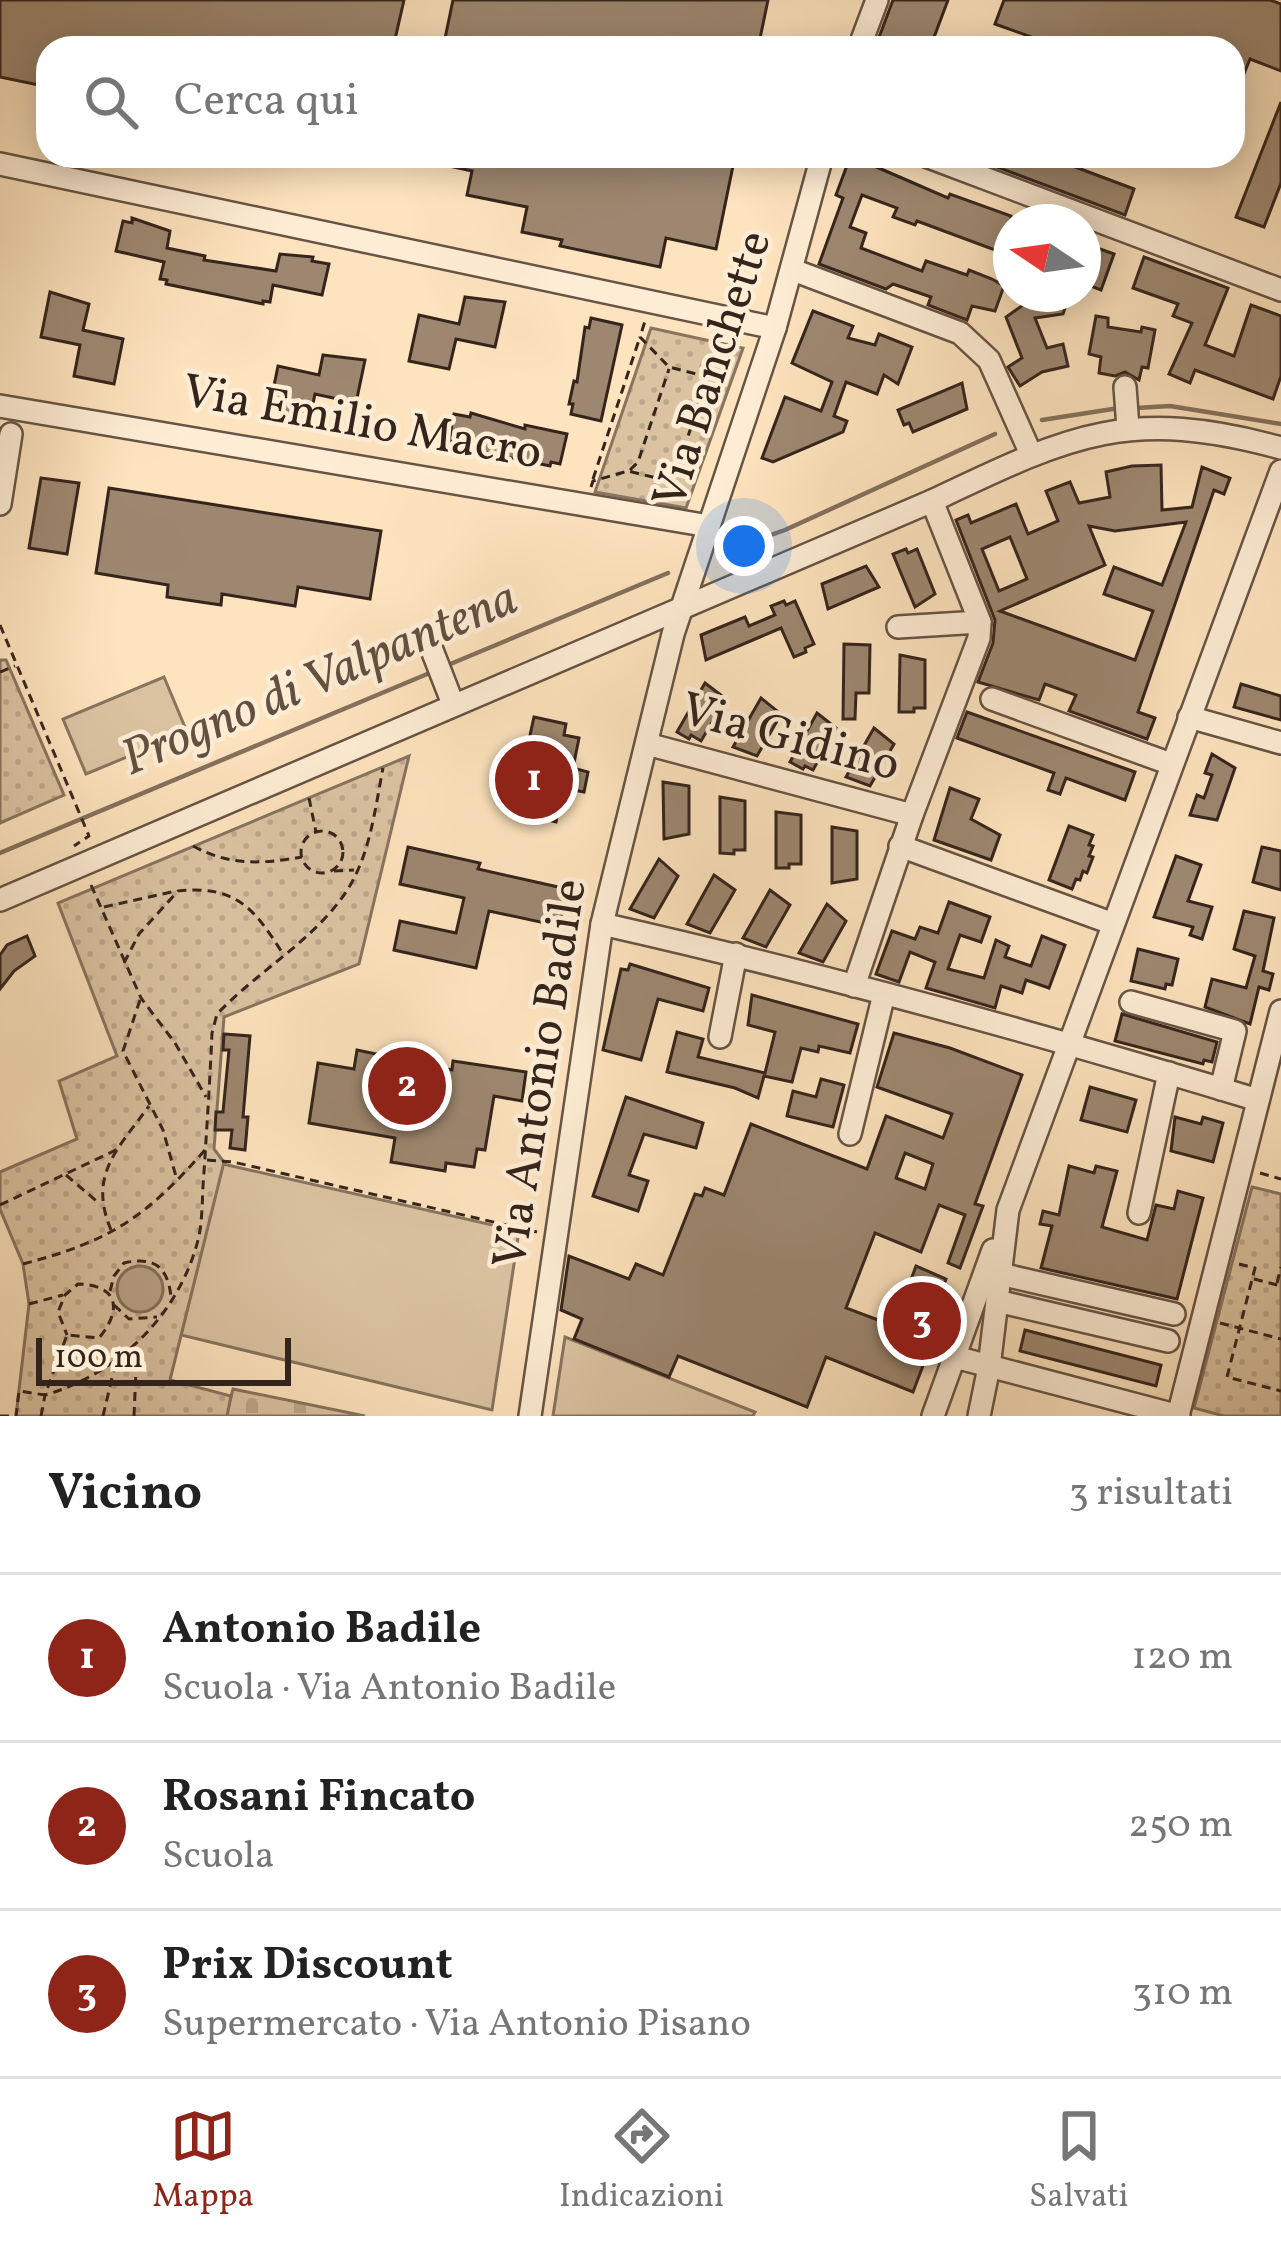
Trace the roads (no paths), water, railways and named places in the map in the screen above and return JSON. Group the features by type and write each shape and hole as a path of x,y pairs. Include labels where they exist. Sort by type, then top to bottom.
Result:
{"street":[{"path":"864,36 877,0"},
{"path":"0,164 775,328"},
{"name":"Via Banchette","path":"682,607 775,328 819,168"},
{"path":"958,168 1281,290"},
{"path":"793,270 960,333 989,361 1031,454"},
{"path":"1125,387 1128,421"},
{"name":"Via Emilio Macro","path":"0,406 709,526"},
{"path":"0,900 932,501 1031,454 1128,421 1213,432 1281,448"},
{"path":"0,505 11,434"},
{"path":"933,1416 1111,922 1281,471"},
{"path":"898,627 980,622 932,501"},
{"name":"Via Antonio Badile","path":"530,1416 602,924 682,607"},
{"name":"Via Gidino","path":"980,622 980,638 900,846 1111,922"},
{"path":"430,646 453,704"},
{"path":"992,699 1171,764"},
{"path":"1189,717 1281,743"},
{"name":"Via Gidino","path":"646,744 911,814"},
{"path":"854,986 900,846"},
{"path":"602,924 736,954 1070,1042 1258,1100"},
{"path":"719,1037 736,954"},
{"path":"850,1134 884,994"},
{"path":"1131,1002 1235,1030 1221,1088"},
{"path":"955,1358 1179,1416 1281,1011"},
{"path":"1139,1213 1169,1073"},
{"path":"979,1416 1008,1210"},
{"path":"1000,1274 1174,1313"},
{"path":"997,1301 1168,1341"}],"waterway":[{"name":"Progno di Valpantena","path":"1136,408 1170,406 1281,424"},
{"name":"Progno di Valpantena","path":"1042,420 1119,408"},
{"name":"Progno di Valpantena","path":"722,552 785,530 995,434"},
{"name":"Progno di Valpantena","path":"448,665 668,573"},
{"name":"Progno di Valpantena","path":"0,853 432,672"}],"place":[{"name":"Antonio Badile","path":"534,780"},
{"name":"Rosani Fincato","path":"407,1086"},
{"name":"Prix Discount","path":"922,1321"}]}
